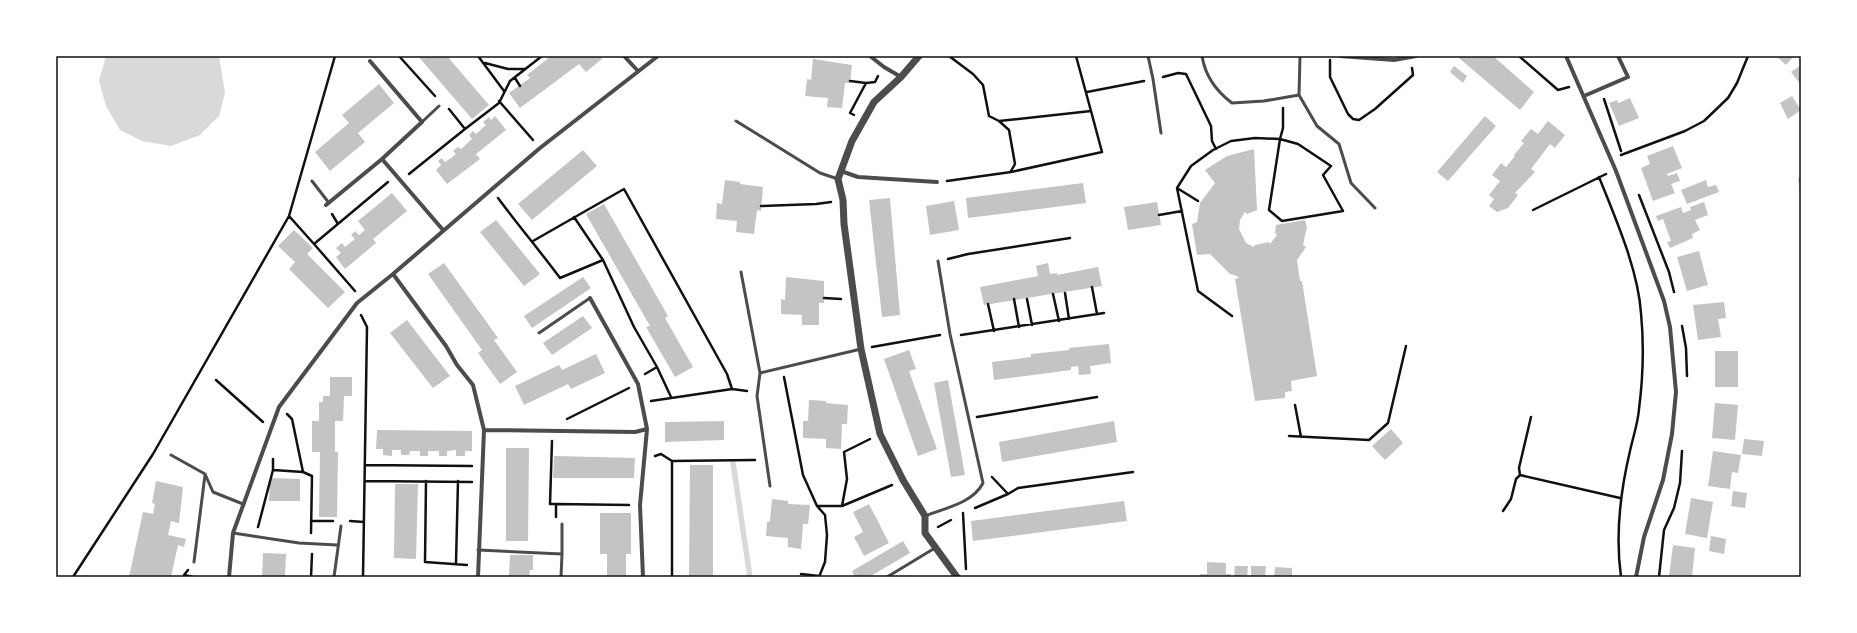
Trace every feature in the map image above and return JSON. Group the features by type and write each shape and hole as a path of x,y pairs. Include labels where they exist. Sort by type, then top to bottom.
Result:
{"street":[{"path":"624,56 638,71"},
{"path":"229,577 233,533 265,443 272,430 279,407 357,303 393,274 491,188 658,56"},
{"path":"870,56 901,77"},
{"path":"919,56 901,77 874,102 852,141 838,179 843,200 844,224 861,349 880,434 903,480 924,516 925,533 957,577"},
{"path":"1340,56 1371,59 1410,58 1416,56"},
{"path":"1566,56 1611,158 1664,301 1670,326 1676,373 1676,392 1672,434 1663,480 1644,537 1636,577"},
{"path":"1584,96 1628,77 1618,56"},
{"path":"328,204 422,122 370,61"},
{"path":"382,158 443,230"},
{"path":"840,171 858,177 937,182"},
{"path":"393,274 446,346 456,365 472,385 484,430 478,577"},
{"path":"590,298 637,379 647,429 640,505 643,577"},
{"path":"484,430 635,432 647,429"}],"lane":[{"path":"1148,56 1161,133"},
{"path":"1202,56 1204,67 1211,80 1221,94 1232,103 1299,95"},
{"path":"1300,56 1299,95 1317,126 1339,144 1351,183 1375,208"},
{"path":"422,122 439,106"},
{"path":"736,121 820,173 838,179"},
{"path":"312,181 328,204"},
{"path":"924,516 975,495 983,483 982,471 950,334 938,261"},
{"path":"741,272 760,373 757,396 770,486"},
{"path":"539,333 590,298"},
{"path":"760,373 861,349"},
{"path":"171,456 205,474 213,492 243,504"},
{"path":"194,562 205,474"},
{"path":"560,577 562,524"},
{"path":"334,577 337,545 341,526"},
{"path":"233,533 256,535 311,544 337,545"},
{"path":"887,577 935,548"},
{"path":"478,550 562,554"}],"path":[{"path":"73,577 153,454 289,216 335,56"},
{"path":"399,56 436,98 444,102 465,129"},
{"path":"478,56 504,91"},
{"path":"401,180 499,101 510,81 542,56"},
{"path":"949,56 973,74 983,85 989,116 999,121 1009,130 1014,164 1011,172"},
{"path":"937,182 1011,172 1102,152 1087,92 1076,56"},
{"path":"1329,56 1330,77 1348,114 1353,119 1359,120 1375,109 1413,75 1410,58"},
{"path":"1519,56 1558,90 1578,84"},
{"path":"1611,158 1685,131 1704,121 1728,98 1737,83 1748,56"},
{"path":"484,63 508,69 526,69"},
{"path":"1087,92 1178,73 1186,74 1211,126 1212,141 1216,148"},
{"path":"515,78 520,86"},
{"path":"850,81 866,83"},
{"path":"1600,89 1622,155"},
{"path":"1232,316 1198,291 1177,188 1191,166 1216,148 1230,141 1256,138 1280,139 1298,144 1331,166 1323,175 1343,211 1282,221 1269,210 1280,139 1283,128 1283,98"},
{"path":"499,101 540,148"},
{"path":"439,106 444,102"},
{"path":"999,121 1091,111"},
{"path":"1533,210 1599,177 1616,171"},
{"path":"314,244 396,175"},
{"path":"1599,177 1620,228 1632,270 1641,311 1643,366 1639,411 1620,498 1617,537 1621,577"},
{"path":"491,188 560,278 604,260"},
{"path":"533,242 624,188 727,374 732,389"},
{"path":"1177,188 1198,201"},
{"path":"761,206 816,204 843,200"},
{"path":"1159,215 1182,211"},
{"path":"289,216 362,299"},
{"path":"574,217 604,260 634,327 657,367 671,397"},
{"path":"938,261 968,254 1070,238"},
{"path":"1092,288 1097,314"},
{"path":"1065,293 1069,319"},
{"path":"1053,294 1058,321"},
{"path":"824,298 854,300"},
{"path":"1014,299 1020,327"},
{"path":"1027,299 1032,325"},
{"path":"357,303 366,327 363,577"},
{"path":"988,304 994,331"},
{"path":"861,349 950,334 965,336 1104,313"},
{"path":"1289,436 1369,440 1388,423 1406,346"},
{"path":"637,379 657,367"},
{"path":"782,367 802,475 817,506 825,515 827,535 825,562 819,576 801,574"},
{"path":"216,380 272,430"},
{"path":"561,430 562,422 638,384"},
{"path":"641,404 671,397 732,389 741,389 757,396"},
{"path":"970,418 1097,397"},
{"path":"1295,405 1301,437"},
{"path":"279,407 292,419 303,472"},
{"path":"1520,475 1519,468 1531,417"},
{"path":"552,431 550,504 640,505"},
{"path":"842,506 847,479 844,452 880,434"},
{"path":"644,458 661,454 672,461 766,460"},
{"path":"672,461 672,577"},
{"path":"365,465 483,466"},
{"path":"256,535 272,470 303,472 312,476 311,577"},
{"path":"982,471 994,478 1008,494 1018,488 1132,472"},
{"path":"1520,475 1620,498"},
{"path":"1503,511 1511,499 1516,479 1520,475"},
{"path":"817,506 842,506 903,480"},
{"path":"365,481 483,482"},
{"path":"426,482 425,562 456,563 478,566"},
{"path":"456,563 458,482"},
{"path":"556,504 556,521 562,521 562,524"},
{"path":"963,513 967,577"},
{"path":"311,521 335,520"}],"shaded area":[{"path":"106,56 219,56 225,93 219,116 200,135 171,146 142,141 120,130 106,106 99,81"}],"building":[{"path":"418,56 447,56 489,105 472,119"},
{"path":"551,56 600,56 602,59 586,72 579,64 520,108 509,93 530,78 527,75"},
{"path":"1461,56 1493,56 1534,92 1520,110 1459,58"},
{"path":"1776,56 1794,56 1786,65"},
{"path":"813,59 852,65 850,83 845,83 842,108 827,107 828,98 805,96 807,79 811,80"},
{"path":"1801,65 1801,85 1791,72"},
{"path":"1454,66 1467,76 1463,83 1450,72"},
{"path":"379,84 394,103 358,133 365,142 330,171 315,152 349,123 342,115"},
{"path":"1792,96 1801,110 1788,119 1780,103"},
{"path":"1630,98 1639,118 1619,126 1609,103 1617,100 1618,103"},
{"path":"495,116 506,130 476,154 480,159 447,184 436,170 441,165 438,161 442,158 445,162 451,158 456,154 453,151 458,147 461,149 472,139 469,135 473,131 476,134 486,125 483,122 489,117 491,120"},
{"path":"1485,116 1496,126 1448,181 1437,172"},
{"path":"1548,121 1565,135 1555,148 1550,144 1531,169 1535,172 1515,193 1518,195 1508,208 1497,212 1489,206 1494,199 1489,195 1500,181 1492,175 1501,163 1506,167 1524,143 1521,141 1531,129 1538,134"},
{"path":"1673,146 1682,168 1667,174 1668,176 1677,173 1680,181 1671,184 1675,193 1653,201 1641,168 1650,164 1647,156"},
{"path":"1254,149 1257,210 1247,214 1245,212 1240,220 1239,229 1246,243 1254,247 1255,245 1269,242 1270,244 1277,235 1275,233 1276,225 1305,220 1307,227 1303,245 1306,247 1297,260 1300,281 1302,281 1317,376 1291,381 1292,391 1285,392 1285,398 1255,401 1235,279 1239,278 1230,274 1210,254 1197,255 1192,224 1197,222 1200,203 1215,183 1205,170 1227,156"},
{"path":"583,150 597,166 532,220 518,204"},
{"path":"1798,178 1801,178 1801,193 1800,193"},
{"path":"725,180 740,182 740,184 763,187 761,211 757,210 754,234 736,232 737,221 716,219 717,203 722,204"},
{"path":"1706,180 1708,187 1716,185 1719,192 1687,204 1681,190"},
{"path":"1083,183 1086,203 968,218 966,198"},
{"path":"392,193 407,211 373,239 376,243 345,269 336,257 341,253 336,248 342,243 345,247 355,239 351,235 355,231 359,235 365,230 358,221"},
{"path":"890,198 900,315 882,317 869,200"},
{"path":"954,201 959,230 930,235 926,206"},
{"path":"1157,202 1161,225 1128,230 1124,207"},
{"path":"1704,202 1708,215 1695,220 1700,230 1692,234 1693,238 1670,248 1667,242 1671,241 1663,219 1658,221 1656,216 1681,207 1683,213 1691,210 1690,207"},
{"path":"604,204 668,316 665,318 693,367 675,377 646,327 650,326 586,214"},
{"path":"496,220 540,274 524,286 480,232"},
{"path":"294,230 313,248 307,254 345,292 328,308 289,269 295,262 278,246"},
{"path":"1699,251 1708,285 1687,291 1677,257"},
{"path":"444,263 498,338 494,340 517,372 500,384 478,353 482,350 428,274"},
{"path":"1048,263 1050,274 1057,273 1057,275 1098,267 1102,286 984,305 980,287 1038,276 1036,266"},
{"path":"583,277 591,288 532,328 524,316"},
{"path":"786,277 824,281 824,303 819,303 819,325 802,325 802,315 781,314 781,299 785,300"},
{"path":"1724,302 1726,318 1718,319 1721,337 1698,340 1693,305"},
{"path":"583,316 592,328 552,355 543,343"},
{"path":"407,320 450,376 433,388 390,333"},
{"path":"1109,344 1111,363 1090,366 1091,374 1079,375 1078,366 1071,367 1071,370 994,380 992,362 1031,357 1031,354 1069,350 1069,348"},
{"path":"909,350 916,369 909,371 937,449 918,456 884,359"},
{"path":"1715,351 1738,351 1738,387 1715,387"},
{"path":"596,354 605,373 571,389 568,384 524,405 515,386 559,365 562,370"},
{"path":"330,377 352,377 352,396 344,396 343,421 335,421 335,452 338,452 337,517 319,517 320,452 312,452 312,421 319,421 319,402 323,402 323,396 330,396"},
{"path":"948,380 965,475 951,477 934,383"},
{"path":"809,400 827,401 826,403 848,405 847,424 842,424 841,449 826,448 826,439 803,438 803,421 808,421"},
{"path":"1715,403 1738,405 1735,440 1712,438"},
{"path":"724,421 724,440 665,442 665,422"},
{"path":"1114,421 1117,442 1002,462 999,442"},
{"path":"1391,429 1403,443 1385,460 1372,446"},
{"path":"377,430 472,431 472,451 465,451 465,456 456,456 456,450 447,451 447,456 439,456 439,451 428,451 428,456 420,456 420,451 410,451 409,455 401,455 401,450 392,450 392,456 383,455 383,449 376,449"},
{"path":"1744,439 1764,441 1762,456 1742,454"},
{"path":"506,448 529,448 528,541 506,541"},
{"path":"1713,451 1741,455 1738,473 1732,472 1730,489 1708,486"},
{"path":"554,456 635,458 634,478 553,478"},
{"path":"690,465 713,465 713,577 689,577"},
{"path":"270,478 300,479 300,501 269,501"},
{"path":"156,481 183,487 179,523 171,521 168,535 186,539 184,547 178,545 171,577 129,577 143,512 153,514 155,504 152,503"},
{"path":"395,484 418,484 416,559 394,558"},
{"path":"1733,491 1747,493 1745,508 1731,506"},
{"path":"1691,498 1713,502 1707,538 1685,534"},
{"path":"772,499 788,501 788,504 810,505 808,524 803,524 801,549 788,547 788,538 766,536 767,522 770,521"},
{"path":"1124,501 1127,521 973,541 971,521"},
{"path":"869,504 889,543 864,556 854,537 863,532 853,512"},
{"path":"600,513 631,513 631,554 626,554 626,577 607,577 607,554 600,554"},
{"path":"1711,536 1726,539 1724,554 1709,551"},
{"path":"903,541 910,553 869,577 855,577 852,571"},
{"path":"1673,545 1695,548 1692,577 1669,577"},
{"path":"263,553 286,554 285,577 262,577"},
{"path":"510,555 533,555 533,570 530,570 529,577 509,577"},
{"path":"1207,562 1226,563 1226,574 1231,574 1231,577 1200,577 1200,574 1207,574"},
{"path":"1235,566 1248,566 1247,577 1234,577"},
{"path":"1251,566 1266,566 1265,577 1251,577"},
{"path":"1275,567 1292,568 1292,577 1274,577"}],"waterway":[{"path":"733,463 750,577"}]}
